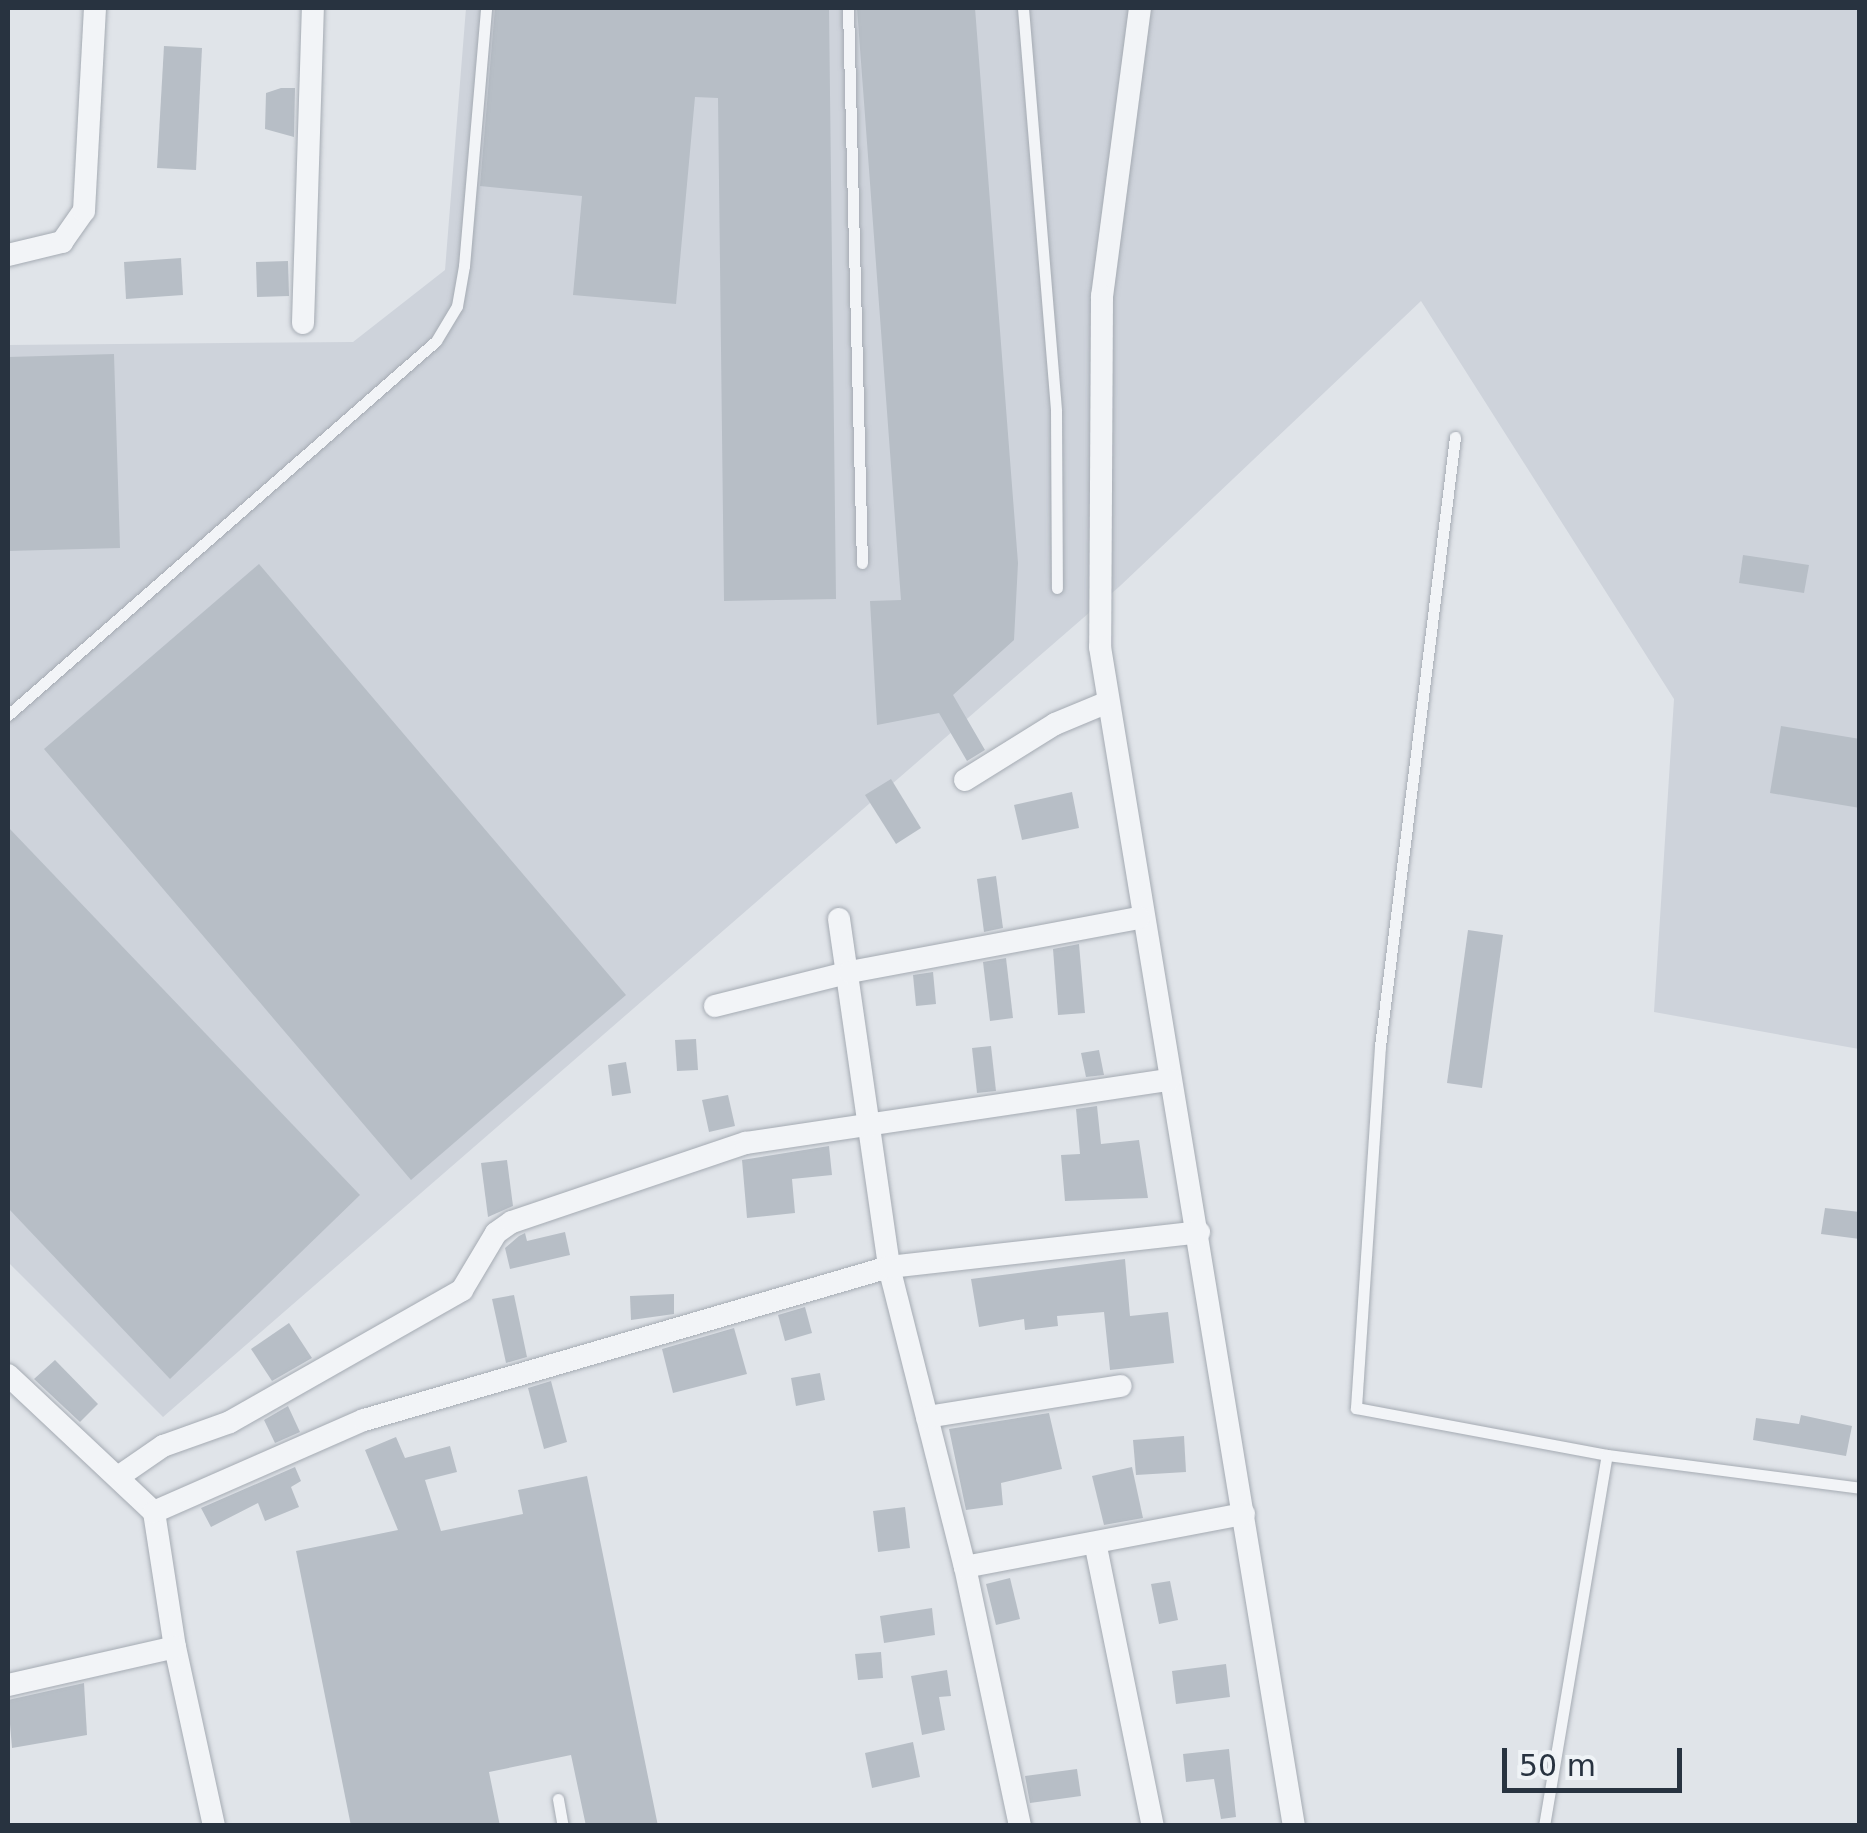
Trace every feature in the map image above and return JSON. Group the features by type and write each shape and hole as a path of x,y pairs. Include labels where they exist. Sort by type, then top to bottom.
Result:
{"street":[{"path":"8,255 62,242 84,211 94,8"},
{"path":"302,323 313,8"},
{"path":"1140,8 1102,296 1099,630 1139,918 1199,1232 1294,1826"},
{"path":"966,780 1055,724 1108,702"},
{"path":"714,1006 850,972 1139,918"},
{"path":"839,919 850,972 865,1121 889,1267 965,1567 1020,1826"},
{"path":"118,1477 163,1446 230,1422 462,1290 496,1233 512,1222 746,1143 865,1121 1169,1080"},
{"path":"154,1512 364,1420 889,1267 1199,1232"},
{"path":"8,1375 154,1512 174,1647 214,1826"},
{"path":"927,1417 1121,1386"},
{"path":"965,1567 1096,1547 1244,1514"},
{"path":"1096,1547 1153,1826"},
{"path":"8,1685 174,1647"}],"lane":[{"path":"8,716 436,340 457,306 464,266 486,8"},
{"path":"848,8 862,563"},
{"path":"1022,8 1056,411 1057,588"},
{"path":"1455,438 1380,1046 1353,1393 1356,1408 1370,1416 1608,1454 1860,1488"},
{"path":"1544,1826 1608,1454"},
{"path":"558,1799 563,1826"}],"shaded area":[{"path":"466,8 1859,8 1859,1049 1654,1012 1674,699 1421,301 1120,586 163,1417 8,1262 8,345 353,342 445,270"}],"building":[{"path":"495,8 829,8 836,599 724,601 718,98 695,97 676,304 573,295 582,196 480,186"},
{"path":"857,8 975,8 1018,563 1014,640 953,695 985,750 967,761 939,713 877,725 870,601 901,600"},
{"path":"164,46 202,48 196,170 157,168"},
{"path":"295,88 294,137 265,129 266,93"},
{"path":"181,258 183,295 126,299 124,262"},
{"path":"288,261 289,296 257,297 256,262"},
{"path":"114,354 120,548 8,551 8,357"},
{"path":"1743,555 1809,565 1804,593 1739,583"},
{"path":"259,564 626,995 411,1180 44,749"},
{"path":"1781,726 1860,739 1860,808 1770,793"},
{"path":"891,779 921,828 896,844 865,795"},
{"path":"1072,792 1079,828 1022,840 1014,805"},
{"path":"8,827 360,1195 170,1379 8,1208"},
{"path":"996,876 1003,928 984,932 977,879"},
{"path":"1468,930 1503,935 1482,1088 1447,1083"},
{"path":"1079,944 1085,1013 1058,1015 1053,949"},
{"path":"1006,958 1013,1018 990,1021 983,962"},
{"path":"933,972 936,1004 916,1006 913,975"},
{"path":"696,1039 698,1070 677,1071 675,1040"},
{"path":"991,1046 996,1091 977,1093 972,1048"},
{"path":"1099,1050 1104,1075 1086,1077 1081,1053"},
{"path":"626,1062 631,1093 612,1096 608,1065"},
{"path":"728,1095 735,1126 709,1132 702,1100"},
{"path":"1097,1106 1101,1144 1139,1140 1148,1198 1065,1201 1061,1155 1080,1154 1076,1109"},
{"path":"829,1146 832,1175 792,1179 795,1213 747,1218 742,1160"},
{"path":"507,1160 513,1206 488,1217 481,1163"},
{"path":"1825,1208 1860,1212 1860,1239 1821,1234"},
{"path":"565,1232 570,1255 510,1269 505,1248 519,1236 525,1233 527,1241"},
{"path":"1125,1259 1130,1316 1168,1312 1174,1363 1110,1370 1104,1312 1057,1316 1058,1326 1025,1330 1024,1319 979,1327 971,1279"},
{"path":"674,1294 674,1314 631,1320 630,1296"},
{"path":"514,1295 527,1357 506,1363 492,1299"},
{"path":"805,1307 812,1333 785,1341 778,1315"},
{"path":"289,1323 312,1358 272,1381 251,1349"},
{"path":"734,1328 747,1374 673,1393 662,1349"},
{"path":"55,1360 98,1404 80,1422 34,1379"},
{"path":"820,1373 825,1400 796,1406 791,1378"},
{"path":"551,1381 567,1442 544,1449 528,1388"},
{"path":"288,1406 300,1432 275,1443 264,1420"},
{"path":"1049,1413 1062,1469 1001,1483 1003,1505 966,1510 949,1429"},
{"path":"1801,1415 1852,1426 1846,1456 1753,1440 1756,1418 1799,1424"},
{"path":"1184,1436 1186,1472 1136,1475 1133,1440"},
{"path":"396,1437 405,1458 450,1446 457,1472 425,1480 441,1531 523,1514 518,1490 587,1476 658,1826 586,1826 571,1755 489,1772 500,1826 351,1826 296,1551 398,1530 365,1450"},
{"path":"295,1467 301,1481 291,1487 299,1507 265,1521 258,1503 211,1527 201,1508"},
{"path":"1132,1467 1143,1518 1104,1525 1092,1476"},
{"path":"905,1507 910,1548 878,1552 873,1511"},
{"path":"1010,1578 1020,1619 996,1625 986,1584"},
{"path":"1170,1581 1178,1620 1159,1624 1151,1584"},
{"path":"932,1608 935,1635 884,1643 880,1616"},
{"path":"881,1652 883,1678 858,1680 855,1654"},
{"path":"1226,1664 1230,1697 1176,1704 1172,1671"},
{"path":"947,1670 951,1696 939,1697 945,1730 922,1735 911,1676"},
{"path":"84,1683 87,1735 12,1748 8,1700"},
{"path":"913,1742 920,1777 872,1788 865,1753"},
{"path":"1229,1749 1236,1817 1221,1819 1214,1779 1186,1782 1183,1754"},
{"path":"1077,1769 1081,1796 1030,1803 1025,1776"}]}
